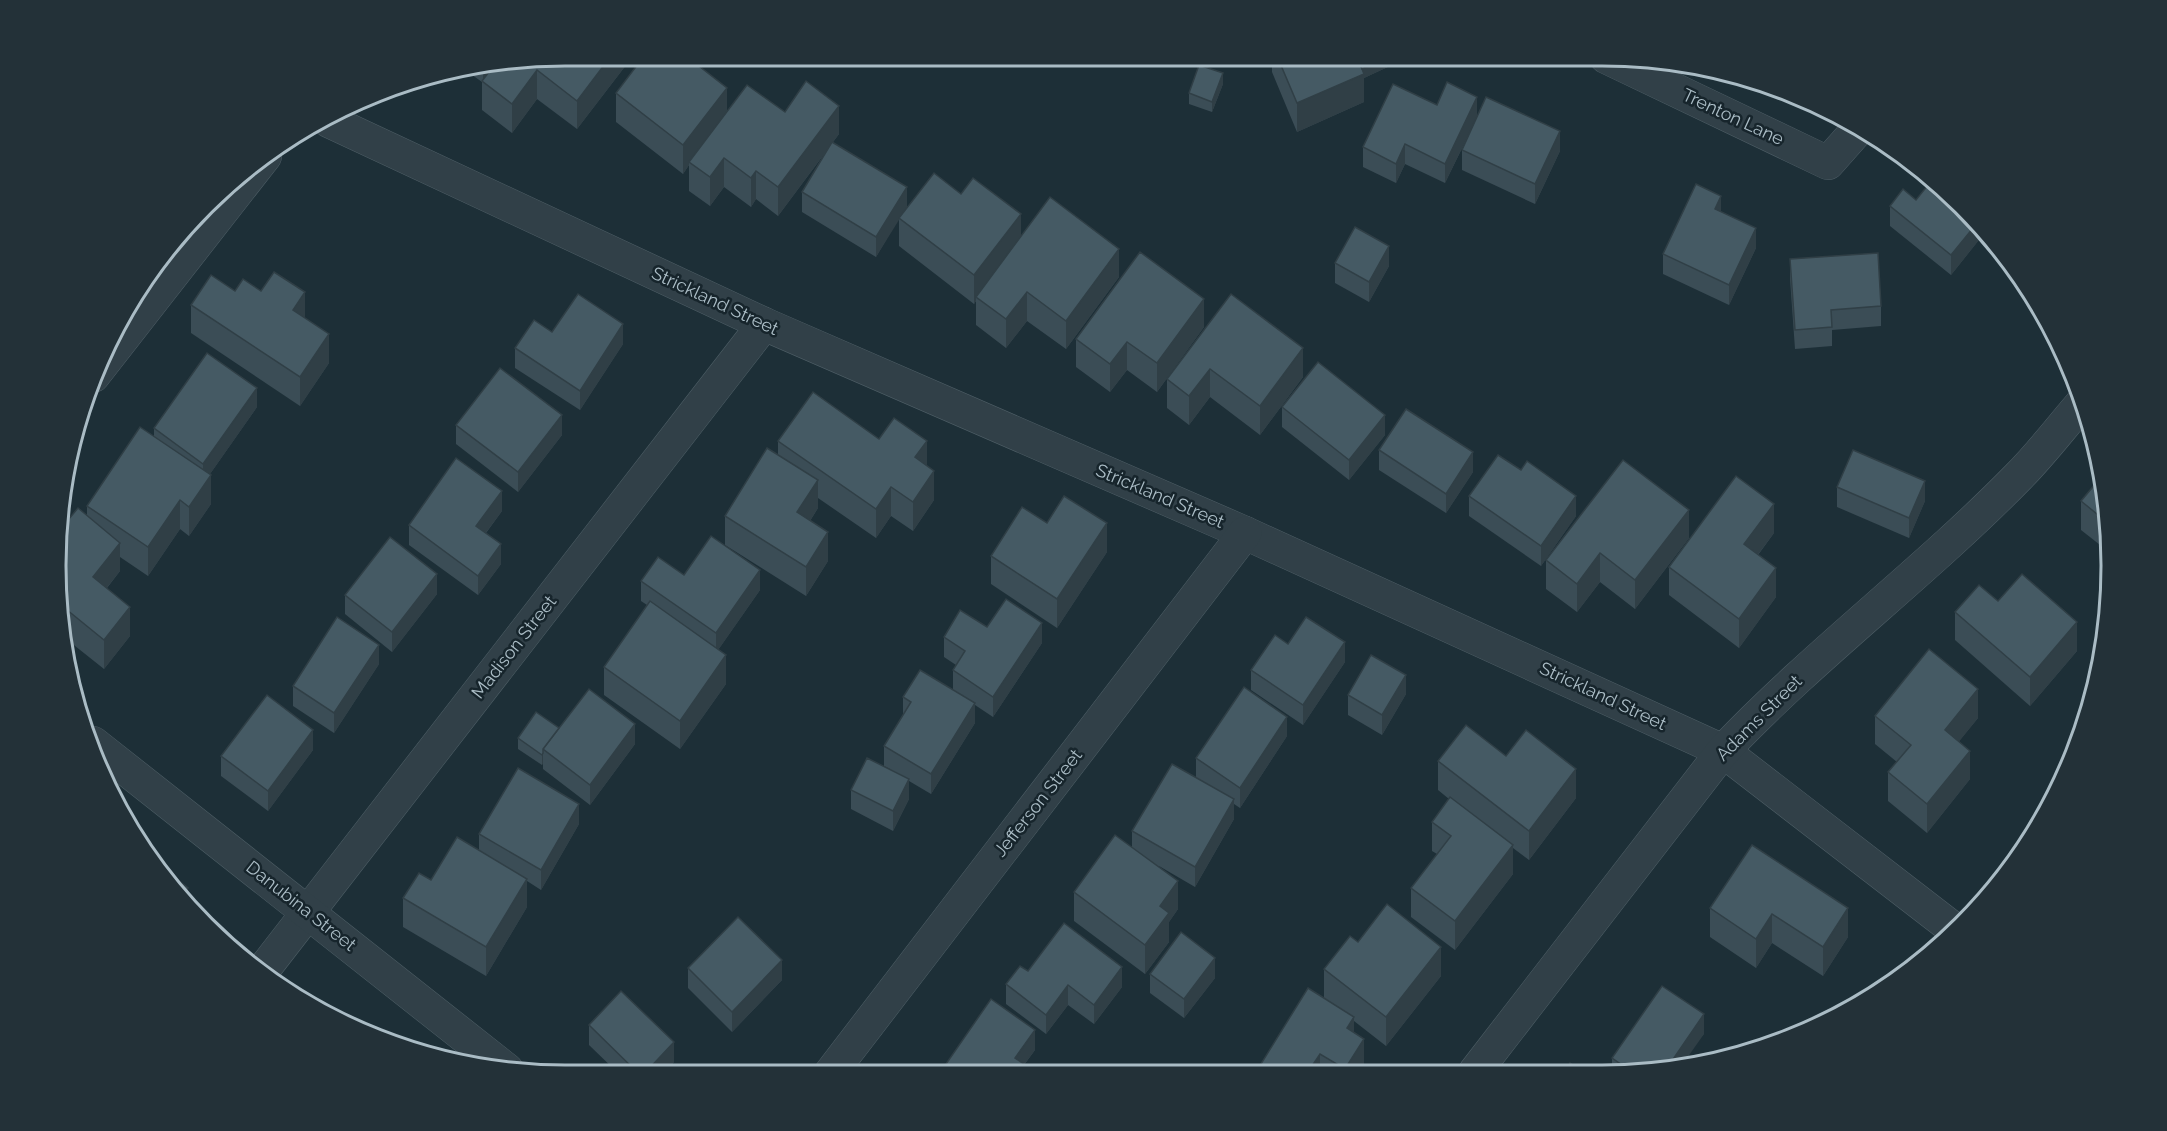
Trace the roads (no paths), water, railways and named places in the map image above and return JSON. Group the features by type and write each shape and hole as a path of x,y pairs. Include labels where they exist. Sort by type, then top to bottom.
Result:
{"street":[{"name":"Trenton Lane","path":"1626,67 1828,163 1853,134"},
{"name":"Strickland Street","path":"334,124 764,324 1245,533 1723,751 1948,925"},
{"path":"119,342 243,184"},
{"name":"Madison Street","path":"266,966 764,324"},
{"name":"Adams Street","path":"1480,1065 1723,751 1761,711 1953,540 2019,476 2076,410"},
{"name":"Jefferson Street","path":"837,1065 1245,533"},
{"name":"Danubina Street","path":"101,750 494,1060"}]}
